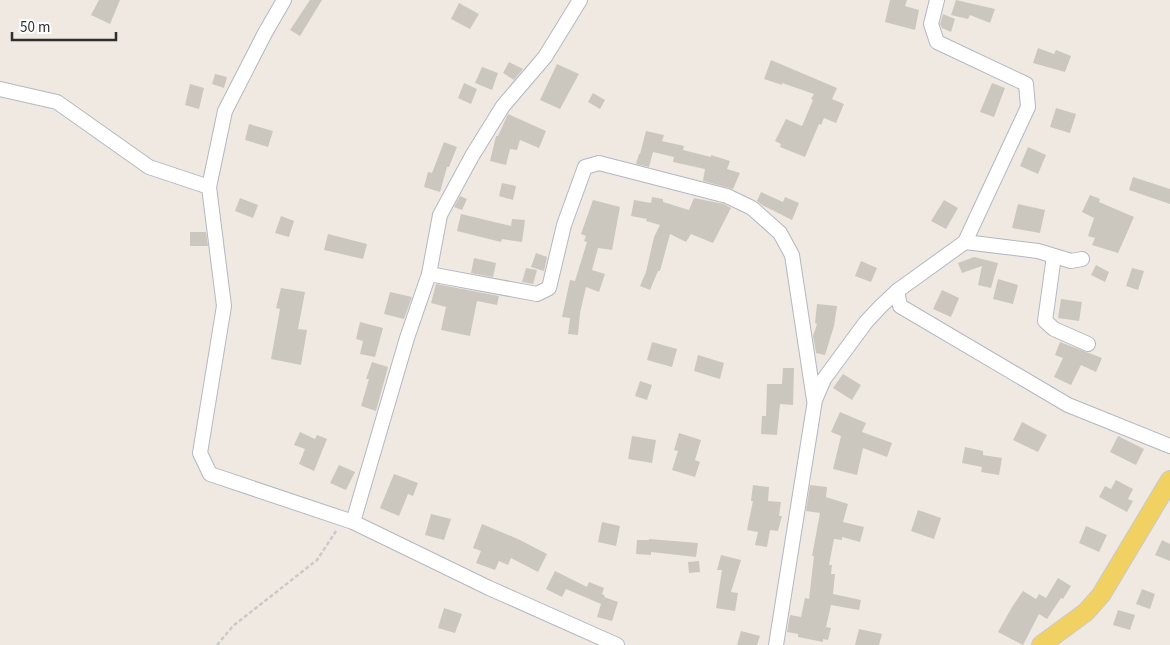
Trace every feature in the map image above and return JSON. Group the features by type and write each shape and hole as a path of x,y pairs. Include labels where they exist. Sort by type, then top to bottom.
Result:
{"main road":[{"path":"1042,645 1086,612 1101,595 1170,480"}],"street":[{"path":"284,0 225,110 209,186 224,306 200,453 210,474 348,520 489,588 617,645"},
{"path":"348,520 429,274 440,215 502,106 545,57 580,0"},
{"path":"776,645 814,400 824,379 866,322 897,291 965,242 1028,107 1026,84 937,42 931,24 938,0"},
{"path":"0,89 56,102 149,167 209,186"},
{"path":"429,274 537,294 549,288 564,225 585,167 600,163 726,196 752,208 780,233 792,255 814,400"},
{"path":"965,242 1038,252 1071,261 1082,259"},
{"path":"1054,256 1045,321 1054,329 1088,344"},
{"path":"897,291 900,306 1038,388 1068,405 1170,446"}],"path":[{"path":"216,645 233,626 317,560 348,520"}],"building":[{"path":"99,0 120,0 110,24 91,15"},
{"path":"310,0 322,0 300,36 290,30"},
{"path":"890,0 907,0 905,6 919,10 915,30 885,22"},
{"path":"956,0 995,9 990,23 970,15 968,19 951,15"},
{"path":"459,3 479,14 470,29 451,19"},
{"path":"943,14 955,19 951,32 942,28 940,24"},
{"path":"1038,48 1054,54 1056,50 1071,56 1065,72 1033,63"},
{"path":"771,60 837,88 832,99 844,104 836,123 824,118 821,125 819,124 805,157 780,147 781,144 775,141 786,119 802,126 814,94 764,79"},
{"path":"509,62 523,69 514,80 503,73"},
{"path":"557,64 579,74 560,109 540,100"},
{"path":"482,67 498,73 492,90 475,83"},
{"path":"215,74 227,77 224,88 212,84"},
{"path":"464,83 477,89 471,104 458,98"},
{"path":"992,83 1005,88 994,117 980,112"},
{"path":"190,84 204,88 199,109 185,105"},
{"path":"593,93 605,100 600,109 588,102"},
{"path":"1056,108 1076,114 1070,133 1050,127"},
{"path":"508,114 546,131 539,148 520,140 517,150 510,149 506,165 490,161 496,136 498,136"},
{"path":"249,124 273,131 268,147 245,140"},
{"path":"646,131 664,135 662,141 684,146 683,150 711,157 711,155 730,161 727,169 740,173 733,189 703,181 705,169 673,162 674,157 653,152 649,167 636,164"},
{"path":"444,142 457,147 449,167 447,167 440,192 424,187 428,172 432,173"},
{"path":"1028,147 1046,155 1038,174 1020,166"},
{"path":"1133,177 1170,189 1170,204 1129,190"},
{"path":"502,183 516,186 513,200 499,196"},
{"path":"761,192 783,202 785,197 799,203 792,220 757,201"},
{"path":"1090,195 1100,199 1099,202 1134,217 1118,253 1092,245 1095,238 1088,236 1094,218 1082,212"},
{"path":"460,196 467,199 462,210 454,207"},
{"path":"652,197 663,199 663,202 689,210 694,198 724,204 731,208 713,243 691,234 686,242 670,234 660,271 658,271 650,290 640,286 646,272 654,237 660,225 646,221 647,219 631,216 634,200 651,203"},
{"path":"240,198 258,205 253,218 235,211"},
{"path":"593,200 620,207 612,250 598,248 592,270 605,274 599,292 586,287 580,313 578,335 568,334 570,318 562,317 570,280 575,281 587,242 584,241 586,236 581,234"},
{"path":"944,200 958,208 946,229 931,221"},
{"path":"1018,204 1045,210 1040,233 1012,228"},
{"path":"461,214 511,226 512,219 525,220 522,242 502,239 501,242 457,231"},
{"path":"281,216 294,221 289,237 275,233"},
{"path":"190,232 206,232 208,246 190,246"},
{"path":"328,234 367,244 363,259 324,250"},
{"path":"536,253 547,257 544,271 531,267"},
{"path":"974,257 998,263 991,288 978,285 982,266 962,273 958,263"},
{"path":"474,258 496,263 493,277 471,273"},
{"path":"861,261 877,268 871,282 855,276"},
{"path":"1096,265 1109,272 1105,282 1091,275"},
{"path":"526,268 537,270 533,284 522,282"},
{"path":"1132,268 1144,271 1138,290 1126,286"},
{"path":"998,279 1018,285 1013,304 993,299"},
{"path":"436,284 499,296 497,305 477,301 470,336 441,330 446,307 431,303"},
{"path":"281,288 305,292 298,329 307,330 301,365 271,359 280,309 276,308"},
{"path":"942,290 959,298 951,317 933,309"},
{"path":"390,292 412,297 404,319 384,314"},
{"path":"1061,299 1082,302 1079,321 1058,318"},
{"path":"817,304 837,306 834,326 825,355 816,353 813,336 817,324 815,323"},
{"path":"360,322 383,328 375,357 360,354 363,341 356,339"},
{"path":"652,342 677,349 672,367 647,360"},
{"path":"1060,342 1102,358 1096,372 1081,365 1071,385 1054,377 1063,358 1055,355"},
{"path":"698,355 724,363 720,379 694,371"},
{"path":"372,362 388,367 376,411 361,406 369,379 366,379"},
{"path":"783,368 794,368 793,405 780,404 777,435 761,434 762,416 766,416 767,384 782,384"},
{"path":"843,374 861,385 852,400 833,388"},
{"path":"640,381 652,385 647,400 635,396"},
{"path":"840,412 866,423 862,432 892,443 887,457 863,448 857,475 833,469 841,436 831,432"},
{"path":"1022,422 1047,435 1038,452 1013,440"},
{"path":"300,432 315,439 317,435 327,439 314,471 299,464 305,449 294,445"},
{"path":"679,433 701,440 695,460 700,462 695,477 672,470 678,451 674,450"},
{"path":"632,436 656,440 652,463 628,459"},
{"path":"1118,436 1144,449 1136,465 1110,452"},
{"path":"965,447 983,451 983,455 1002,458 999,475 981,472 982,467 962,463"},
{"path":"339,465 355,472 346,490 330,483"},
{"path":"394,474 418,483 413,496 408,494 399,516 380,508"},
{"path":"1116,480 1133,489 1128,499 1133,501 1127,512 1099,497 1105,486 1111,489"},
{"path":"753,485 769,487 768,501 781,502 779,516 782,516 778,531 770,530 767,547 755,545 758,532 747,530 753,501 751,501"},
{"path":"810,485 827,487 826,497 848,504 843,522 864,527 860,542 842,537 842,540 834,539 829,565 832,565 831,574 835,574 833,594 861,600 859,610 831,605 826,627 831,628 828,640 823,639 823,642 798,637 798,634 787,632 790,615 801,617 805,598 809,599 814,556 812,556 820,513 806,511"},
{"path":"918,510 941,518 934,539 911,531"},
{"path":"431,514 451,519 444,540 425,535"},
{"path":"602,522 620,526 616,546 598,542"},
{"path":"482,524 547,554 538,572 511,558 508,565 499,561 495,570 476,563 481,551 473,548"},
{"path":"1086,526 1107,535 1099,552 1079,543"},
{"path":"649,539 698,543 696,557 651,552 651,555 636,554 637,540"},
{"path":"1162,540 1170,544 1170,561 1155,555"},
{"path":"721,555 741,560 731,592 738,593 735,611 716,608 722,570 717,570"},
{"path":"699,561 700,572 689,573 688,562"},
{"path":"555,571 587,587 589,582 604,588 602,594 604,597 618,602 612,621 597,617 601,604 566,589 562,597 546,589"},
{"path":"1058,578 1071,586 1047,619 1039,614 1023,645 998,632 1023,591 1036,599 1039,594 1046,598"},
{"path":"1142,589 1155,594 1150,609 1136,604"},
{"path":"444,608 462,614 455,633 438,628"},
{"path":"1118,610 1135,615 1130,630 1113,625"},
{"path":"859,629 882,634 879,645 855,645"},
{"path":"741,631 760,636 757,645 737,645"}]}
